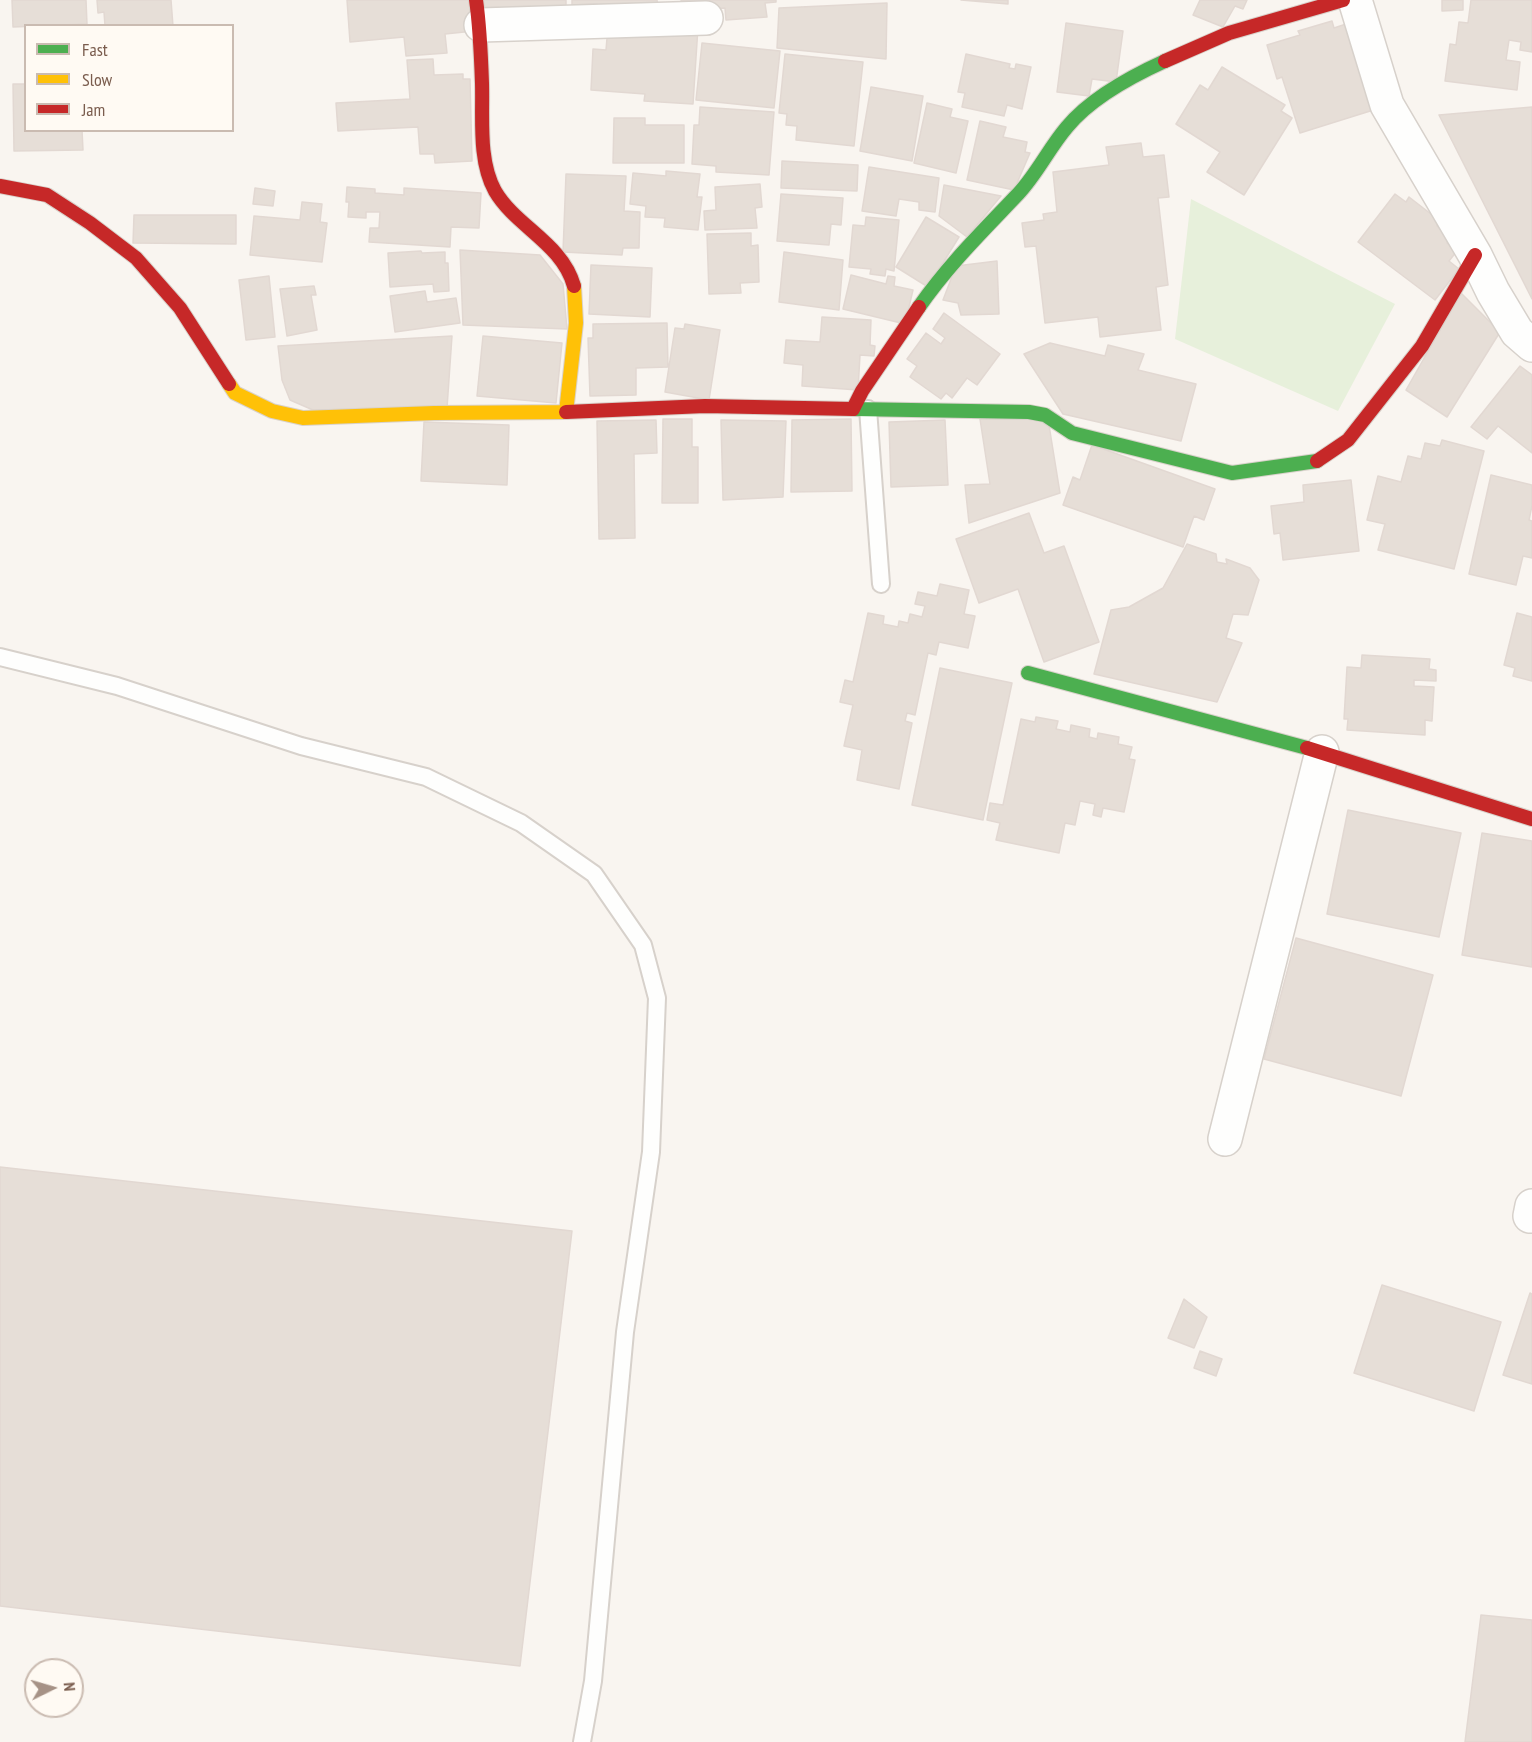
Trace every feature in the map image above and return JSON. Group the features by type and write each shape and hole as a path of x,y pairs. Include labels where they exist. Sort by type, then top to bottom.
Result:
{"street":[{"path":"861,409 862,391 932,288 976,236 1020,192 1068,126 1106,93 1157,65 1229,33 1343,0"},
{"path":"1355,0 1388,105 1475,255 1493,292 1517,332 1532,345"},
{"path":"566,412 572,374 577,303 572,278 565,265 546,243 507,208 490,182 484,150 478,12 706,18"},
{"path":"0,186 47,195 90,223 136,258 180,308 235,393 272,411 303,418 434,413 566,412 705,406 1029,412 1045,415 1072,433 1232,473 1316,462 1348,441 1422,346 1475,255"},
{"path":"1028,673 1322,752 1532,819"},
{"path":"1225,1139 1322,752"}],"lane":[{"path":"861,409 881,584"},
{"path":"0,657 117,686 301,746 426,777 522,823 594,874 643,945 657,998 651,1152 625,1332 593,1681 582,1742"}],"green space":[{"path":"1191,199 1395,304 1338,411 1175,339"}],"building":[{"path":"12,0 86,0 87,24 24,24 24,27 13,27"},
{"path":"97,0 171,0 173,24 105,24 104,12 98,13"},
{"path":"347,0 472,0 474,31 445,34 447,53 406,56 404,37 350,42"},
{"path":"483,0 566,0 566,15 484,16"},
{"path":"572,0 657,0 658,5 598,14 597,4 572,5"},
{"path":"681,0 776,0 776,2 765,3 767,17 726,20 725,8 685,11"},
{"path":"961,0 1008,0 1008,4"},
{"path":"1200,0 1247,0 1243,9 1235,6 1223,27 1193,15"},
{"path":"1442,0 1463,0 1463,10 1442,11"},
{"path":"1471,0 1532,0 1532,52 1520,50 1521,42 1509,40 1506,60 1520,62 1517,90 1445,81 1450,44 1456,45 1459,22 1468,23"},
{"path":"887,3 886,59 777,48 779,8"},
{"path":"1332,21 1334,28 1349,23 1383,107 1300,133 1282,77 1277,79 1267,45 1300,35 1298,31"},
{"path":"1066,23 1123,31 1116,82 1092,79 1089,96 1057,92"},
{"path":"608,26 698,27 693,104 644,101 645,94 591,90 593,49 606,50"},
{"path":"702,43 780,51 774,108 696,100"},
{"path":"785,54 863,62 854,146 796,140 797,126 786,125 787,114 779,113"},
{"path":"966,54 1010,64 1009,68 1015,69 1016,64 1031,67 1022,109 1007,105 1004,116 962,107 965,93 958,92"},
{"path":"433,59 434,75 463,74 463,79 470,79 472,161 435,163 434,154 420,154 418,127 338,131 336,103 410,99 407,60"},
{"path":"1222,67 1285,105 1281,111 1292,118 1244,195 1207,172 1220,152 1176,124 1200,85 1208,90"},
{"path":"13,84 24,84 24,132 82,132 83,150 14,151"},
{"path":"871,87 923,96 912,161 860,151"},
{"path":"927,103 952,109 950,117 968,121 956,173 914,163"},
{"path":"700,107 774,112 769,175 716,172 716,166 692,164 694,125 699,125"},
{"path":"1532,107 1532,299 1439,115"},
{"path":"614,118 645,118 645,125 684,125 684,163 613,163"},
{"path":"980,121 1006,127 1003,137 1027,142 1025,152 1030,153 1014,190 967,180"},
{"path":"1141,143 1143,157 1164,155 1169,197 1158,198 1168,285 1156,287 1161,330 1100,337 1098,317 1045,323 1036,246 1025,247 1022,223 1044,220 1043,214 1057,212 1053,172 1109,165 1106,147"},
{"path":"782,161 858,165 857,191 781,188"},
{"path":"869,167 939,178 935,212 919,210 919,202 899,199 896,216 862,211"},
{"path":"666,171 700,174 697,197 702,197 698,230 664,227 665,218 645,217 646,206 630,204 633,173 666,176"},
{"path":"566,174 626,176 624,211 640,212 639,248 623,248 622,255 563,252"},
{"path":"760,184 762,207 755,208 757,228 705,230 704,211 716,210 715,187"},
{"path":"944,185 1001,196 967,237 939,216"},
{"path":"347,187 375,189 375,193 404,195 404,188 481,193 479,228 451,227 450,247 369,242 370,228 379,228 380,212 366,212 366,218 348,217"},
{"path":"255,188 275,191 273,206 253,204"},
{"path":"781,194 843,198 841,225 831,224 829,245 777,241"},
{"path":"1395,194 1406,202 1409,197 1440,221 1437,226 1451,238 1447,243 1457,251 1449,261 1459,269 1435,300 1358,242"},
{"path":"302,202 322,204 320,222 327,223 322,262 250,255 254,216 300,220"},
{"path":"134,215 236,215 236,244 133,243"},
{"path":"866,217 899,220 894,271 886,269 885,276 870,274 871,269 849,267 853,225 865,226"},
{"path":"926,217 959,237 928,287 896,267"},
{"path":"751,233 751,246 758,245 759,282 740,283 741,293 709,294 707,234"},
{"path":"460,250 540,255 563,284 567,329 463,325"},
{"path":"421,251 422,253 445,252 445,263 448,263 449,291 434,292 433,284 390,287 388,253"},
{"path":"784,252 843,260 839,310 779,302"},
{"path":"997,261 999,314 961,315 958,303 943,300 956,266"},
{"path":"591,265 652,268 650,317 589,314"},
{"path":"851,275 886,284 888,276 895,277 894,286 913,290 905,324 843,309"},
{"path":"269,276 275,337 246,340 239,280"},
{"path":"314,286 316,295 311,295 317,330 287,336 280,289"},
{"path":"425,291 427,302 456,298 460,323 395,332 390,296"},
{"path":"1461,293 1500,332 1447,417 1406,390"},
{"path":"944,313 1000,354 977,385 967,378 952,398 946,393 941,399 910,377 917,366 907,359 926,333 941,344 945,338 933,329"},
{"path":"822,317 871,320 870,345 875,346 874,356 860,355 858,390 802,386 803,365 784,363 786,340 820,342"},
{"path":"667,323 668,367 636,368 636,395 590,396 588,338 593,338 593,324"},
{"path":"685,324 720,330 709,400 665,392 675,328 684,329"},
{"path":"452,336 447,408 313,410 290,400 282,380 278,346"},
{"path":"483,336 562,343 556,403 477,396"},
{"path":"1050,343 1105,356 1108,345 1144,354 1138,370 1196,384 1181,441 1063,414 1024,354"},
{"path":"1520,366 1532,375 1532,453 1498,426 1487,439 1471,427"},
{"path":"663,419 692,419 692,447 698,447 698,503 662,503"},
{"path":"851,419 852,491 791,492 792,420"},
{"path":"980,419 1048,419 1060,493 969,523 965,485 990,484"},
{"path":"656,420 657,453 634,454 635,538 599,539 597,421"},
{"path":"721,420 786,421 783,497 723,500"},
{"path":"945,420 948,485 891,487 889,422"},
{"path":"424,422 509,425 507,485 421,481"},
{"path":"1442,440 1484,451 1454,569 1378,550 1385,524 1367,520 1378,476 1401,482 1408,456 1421,459 1425,443 1440,446"},
{"path":"1092,445 1215,489 1204,520 1194,516 1183,547 1063,505 1073,477 1080,480"},
{"path":"1491,475 1532,485 1529,520 1532,521 1532,558 1523,556 1516,585 1469,574"},
{"path":"1351,480 1359,551 1283,560 1280,533 1274,534 1271,506 1304,502 1303,485"},
{"path":"1029,513 1044,553 1064,546 1099,642 1044,662 1018,589 979,603 956,539"},
{"path":"1187,544 1216,554 1217,562 1227,564 1226,559 1250,568 1259,580 1248,615 1233,614 1226,638 1242,643 1217,702 1094,674 1111,610 1129,607 1163,588"},
{"path":"940,584 969,590 964,614 975,616 968,648 939,642 936,655 928,653 915,715 907,713 905,721 912,723 899,789 857,780 862,750 844,746 853,705 840,702 845,680 853,682 868,613 884,616 883,624 898,627 899,621 908,623 910,614 922,617 925,606 915,604 918,592 937,596"},
{"path":"1517,613 1532,617 1532,681 1513,676 1515,668 1504,665"},
{"path":"1362,655 1430,659 1429,669 1436,670 1436,681 1414,680 1414,686 1434,687 1432,721 1425,720 1425,735 1347,730 1348,719 1344,719 1347,667 1361,668"},
{"path":"940,668 1012,683 983,820 912,805"},
{"path":"1036,717 1058,721 1056,729 1070,732 1071,725 1090,729 1089,737 1097,739 1098,733 1119,737 1118,744 1132,747 1129,759 1135,760 1124,812 1103,808 1101,817 1093,815 1095,804 1080,801 1075,825 1065,823 1059,853 996,840 1000,823 987,820 990,803 1003,805 1021,719 1035,722"},
{"path":"1348,810 1461,833 1439,937 1327,914"},
{"path":"1482,833 1532,841 1532,967 1462,955"},
{"path":"1296,938 1433,975 1401,1096 1264,1059"},
{"path":"0,1167 572,1231 520,1666 0,1606"},
{"path":"1382,1285 1501,1322 1474,1411 1354,1373"},
{"path":"1530,1293 1532,1294 1532,1384 1503,1375"},
{"path":"1184,1299 1207,1317 1194,1348 1168,1338"},
{"path":"1200,1351 1222,1359 1216,1376 1194,1368"},
{"path":"1481,1615 1532,1620 1532,1742 1465,1742"}],"traffic: fast":[{"path":"919,307 954,263 1025,186 1076,117 1112,89 1165,61"},
{"path":"853,409 1029,412 1045,415 1072,433 1232,473 1317,461"},
{"path":"1028,673 1307,748"}],"traffic: slow":[{"path":"229,384 235,393 272,411 303,418 434,413 566,412 576,323 574,286"}],"traffic: jam":[{"path":"476,0 481,52 482,138 490,179 504,204 560,258 574,286"},
{"path":"1165,61 1229,33 1343,0"},
{"path":"0,186 47,195 90,223 136,258 180,308 229,384"},
{"path":"1317,461 1348,440 1422,346 1475,255"},
{"path":"566,412 705,406 853,409 862,391 919,307"},
{"path":"1307,748 1532,819"}]}
